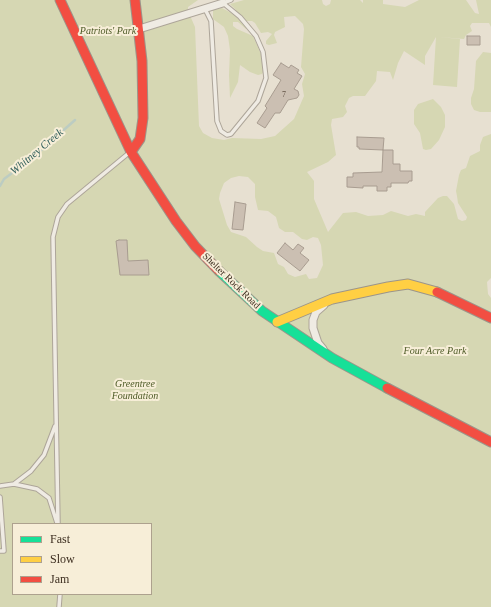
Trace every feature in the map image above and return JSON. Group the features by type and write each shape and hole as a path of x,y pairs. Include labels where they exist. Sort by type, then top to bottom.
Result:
{"main road":[{"name":"Shelter Rock Road","path":"60,0 131,152 146,177 195,246 218,271 277,322 332,358 369,379 491,442"},
{"path":"131,152 140,139 143,118 139,29 136,0"},
{"path":"277,322 332,299 388,287 416,285 438,292 491,318"}],"street":[{"path":"139,29 223,3"},
{"path":"332,299 316,312 313,320 313,328 318,343 332,358"}],"lane":[{"path":"205,9 211,21 217,121 223,134 227,136 231,134 258,101 266,78 263,52 256,36 240,17 223,3 231,0"},
{"path":"58,523 53,237 58,217 67,204 131,152"},
{"path":"14,484 31,471 44,455 56,423"},
{"path":"0,486 14,484 38,489 49,498 58,523"},
{"path":"0,497 4,551 0,551"},
{"path":"59,607 60,595"}],"green space":[{"name":"Greentree Foundation","path":"0,0 198,0 188,7 188,11 195,27 199,126 203,133 212,138 224,140 232,138 261,139 275,136 294,119 304,96 302,84 305,74 301,67 304,29 303,24 295,16 284,17 285,27 275,32 274,35 277,43 269,45 266,44 266,41 272,34 268,32 261,33 252,21 246,21 246,29 238,22 233,22 233,26 237,29 253,36 261,54 264,71 262,74 258,75 250,72 240,65 238,82 230,98 230,50 228,36 224,27 213,19 213,10 222,8 235,15 236,10 230,4 244,0 322,0 323,4 326,6 330,4 331,0 360,0 363,3 363,0 383,0 383,4 405,7 419,0 466,0 475,13 479,14 476,0 491,0 491,27 489,23 472,23 470,26 472,31 466,35 464,39 439,37 460,39 457,87 433,85 436,37 425,56 425,65 404,51 398,63 393,80 390,72 377,71 376,81 365,96 353,96 349,98 345,106 347,112 343,117 332,119 331,125 336,155 328,162 307,172 314,181 314,199 328,232 343,213 356,212 368,216 383,215 391,211 408,216 416,214 425,216 425,212 438,198 443,196 447,196 454,204 458,219 462,221 466,220 467,217 458,203 456,191 459,175 461,170 466,168 470,156 480,151 480,145 483,137 491,134 491,278 487,282 488,294 491,298 491,607 0,607","holes":["239,176 248,177 255,184 255,197 258,210 268,211 276,217 279,228 285,232 293,232 302,239 307,240 313,237 318,238 321,245 323,265 317,278 309,279 306,274 295,277 288,274 284,267 278,264 274,253 263,251 246,237 231,232 227,225 219,199 220,193 224,183 231,178"]},
{"path":"483,52 491,53 491,112 480,112 474,110 471,104 474,89 476,61"},
{"path":"433,99 441,107 445,115 445,127 439,140 431,149 426,150 423,149 420,133 414,124 414,110 418,104"}],"building":[{"path":"467,36 480,36 480,45 467,45"},
{"path":"281,63 289,68 291,65 299,70 297,73 302,76 294,89 298,91 299,95 297,98 288,100 280,113 275,113 265,128 257,123 267,108 265,106 281,80 273,75"},
{"path":"357,137 384,138 383,150 359,149 359,147 357,147"},
{"path":"383,150 393,150 393,164 400,164 400,171 412,171 412,181 409,181 408,183 391,183 391,187 387,187 387,191 377,191 377,186 363,186 363,188 347,187 347,177 353,177 353,173 382,172"},
{"path":"235,202 246,204 243,230 232,229"},
{"path":"127,240 128,261 148,260 149,275 120,275 116,241"},
{"path":"285,243 293,250 298,244 304,248 300,253 309,260 300,271 277,253"}],"waterway":[{"name":"Whitney Creek","path":"0,186 4,179 31,159 75,120"}],"traffic: fast":[{"path":"219,271 262,311 332,358 387,388"}],"traffic: slow":[{"path":"277,322 332,299 388,287 408,284 437,292"}],"traffic: jam":[{"path":"60,0 131,152 176,221 195,246 219,271"},
{"path":"131,152 140,139 143,118 142,61 135,0"},
{"path":"437,292 491,318"},
{"path":"387,388 491,442"}],"park label":[{"name":"Patriots' Park","path":"108,31"},
{"name":"Four Acre Park","path":"435,351"}]}
